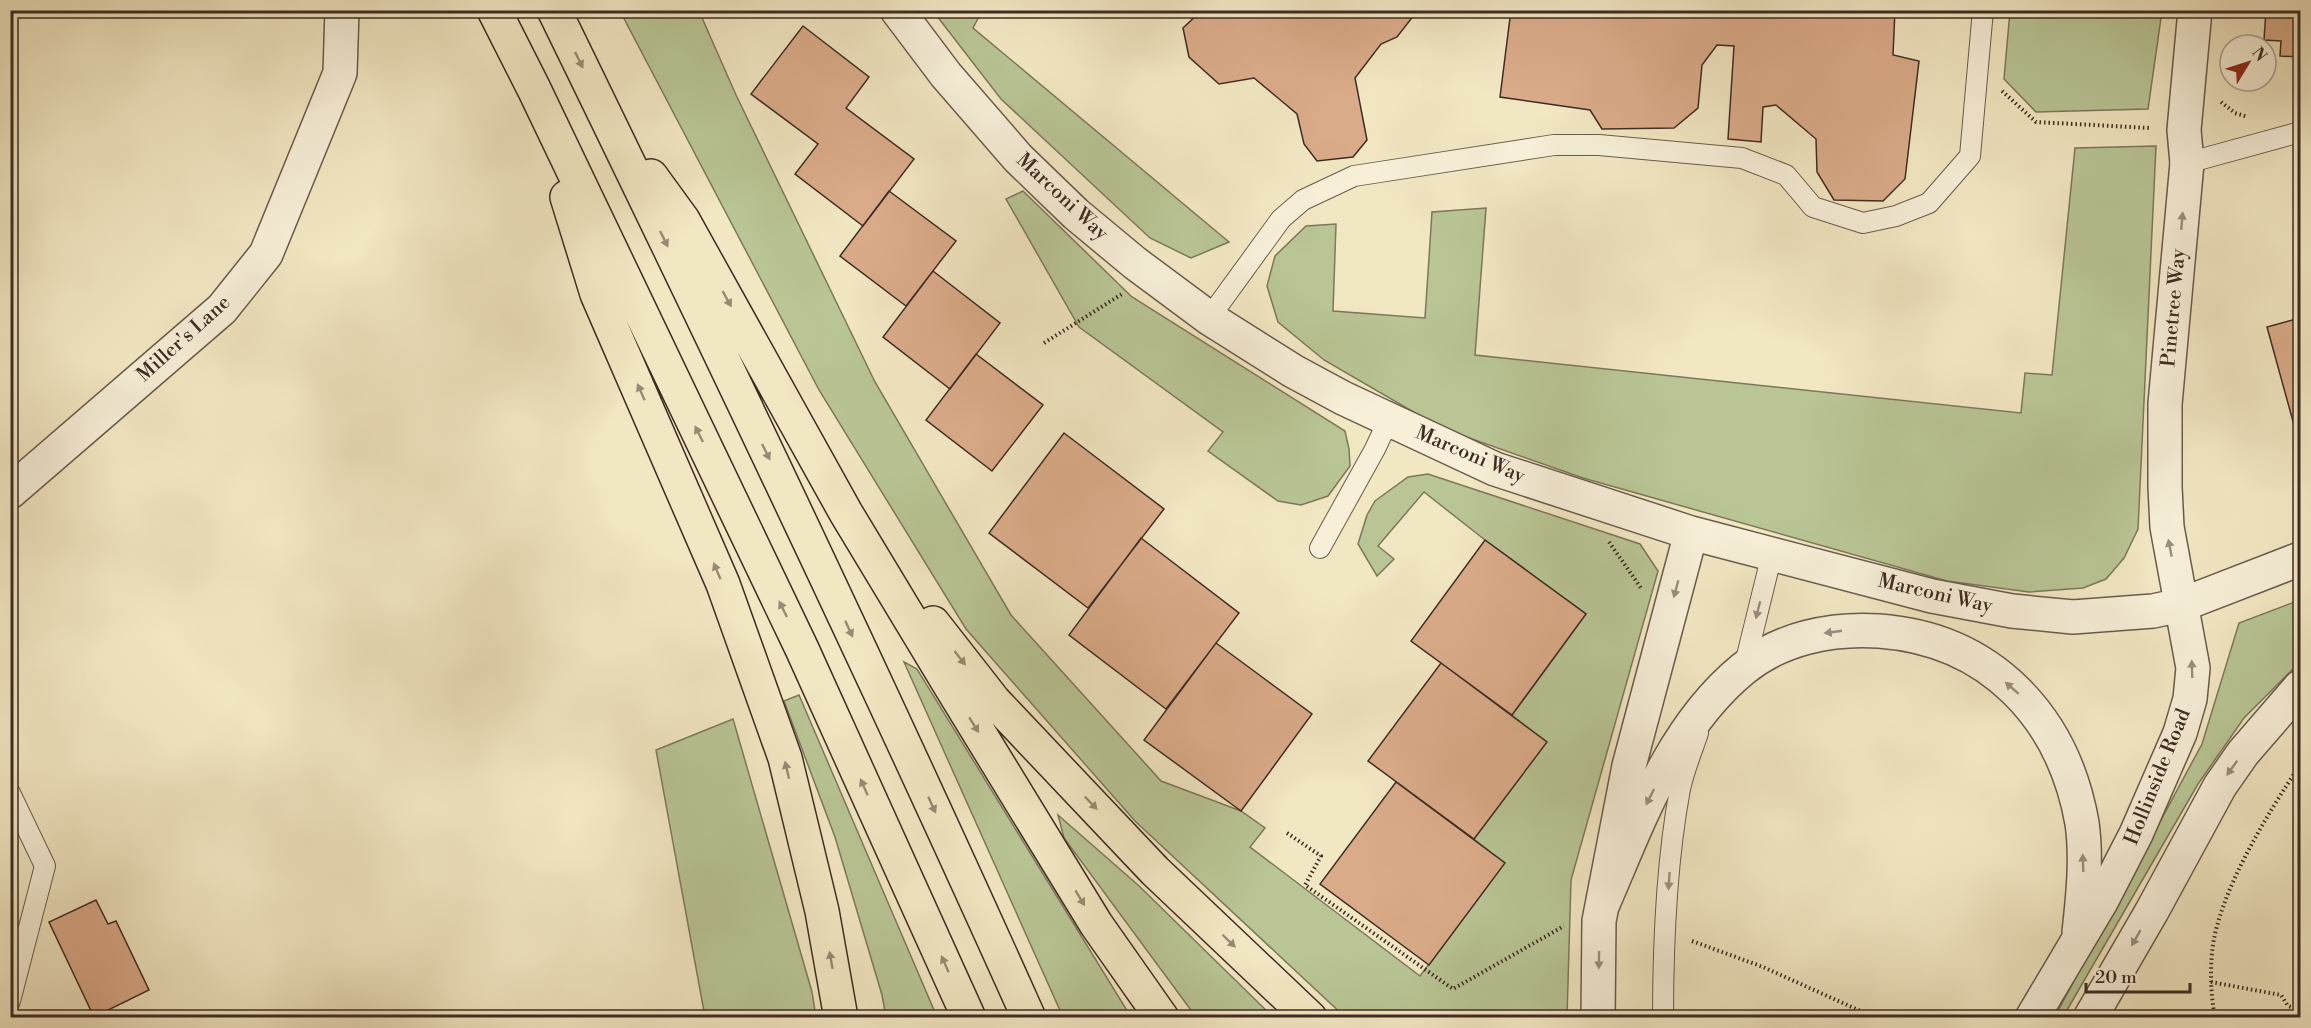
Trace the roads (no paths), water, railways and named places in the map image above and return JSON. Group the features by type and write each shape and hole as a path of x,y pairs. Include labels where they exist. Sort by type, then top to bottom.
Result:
{"highway":[{"path":"494,10 802,649 969,1017"},
{"path":"554,10 794,510 1029,1017"},
{"path":"534,89 597,294 723,584 784,758 822,911 842,1017"},
{"path":"603,110 683,220 846,513 1096,924 1162,1017"},
{"path":"846,513 994,701 1155,871 1311,1017"}],"street":[{"name":"Miller's Lane","path":"10,492 222,309 266,254 340,73 342,10"},
{"name":"Marconi Way","path":"897,10 946,75 1018,158 1076,214 1152,276 1209,318 1293,371 1495,469 1691,533 1932,596 2012,611 2073,617 2121,615 2181,605"},
{"name":"Pinetree Way","path":"2181,605 2167,527 2164,404 2187,163 2184,130 2195,10"},
{"path":"1598,1017 1599,921 1629,766 1691,533"},
{"path":"2181,605 2301,559"},
{"name":"Hollinside Road","path":"2032,1017 2078,942 2136,834 2180,732 2190,699 2193,668 2181,605"},
{"path":"1603,904 1643,811 1672,753 1708,702 1744,668 1764,655 1809,636 1845,631 1904,633 1937,641 1962,651 1990,668 2020,695 2040,718 2058,746 2072,783 2082,825 2084,886 2078,942"},
{"path":"2090,1017 2152,911 2220,786 2243,753 2301,687"}],"lane":[{"path":"1209,318 1281,219 1303,200 1354,176 1530,149 1599,145 1742,158 1786,175 1813,207 1863,223 1896,216 1929,203 1970,156 1983,10"},
{"path":"2187,163 2301,132"},
{"path":"1320,548 1375,449 1389,419"},
{"path":"1744,668 1772,554"},
{"path":"1663,1017 1663,958 1670,869 1680,788 1708,702"},
{"path":"10,793 45,866 10,1001"}]}
